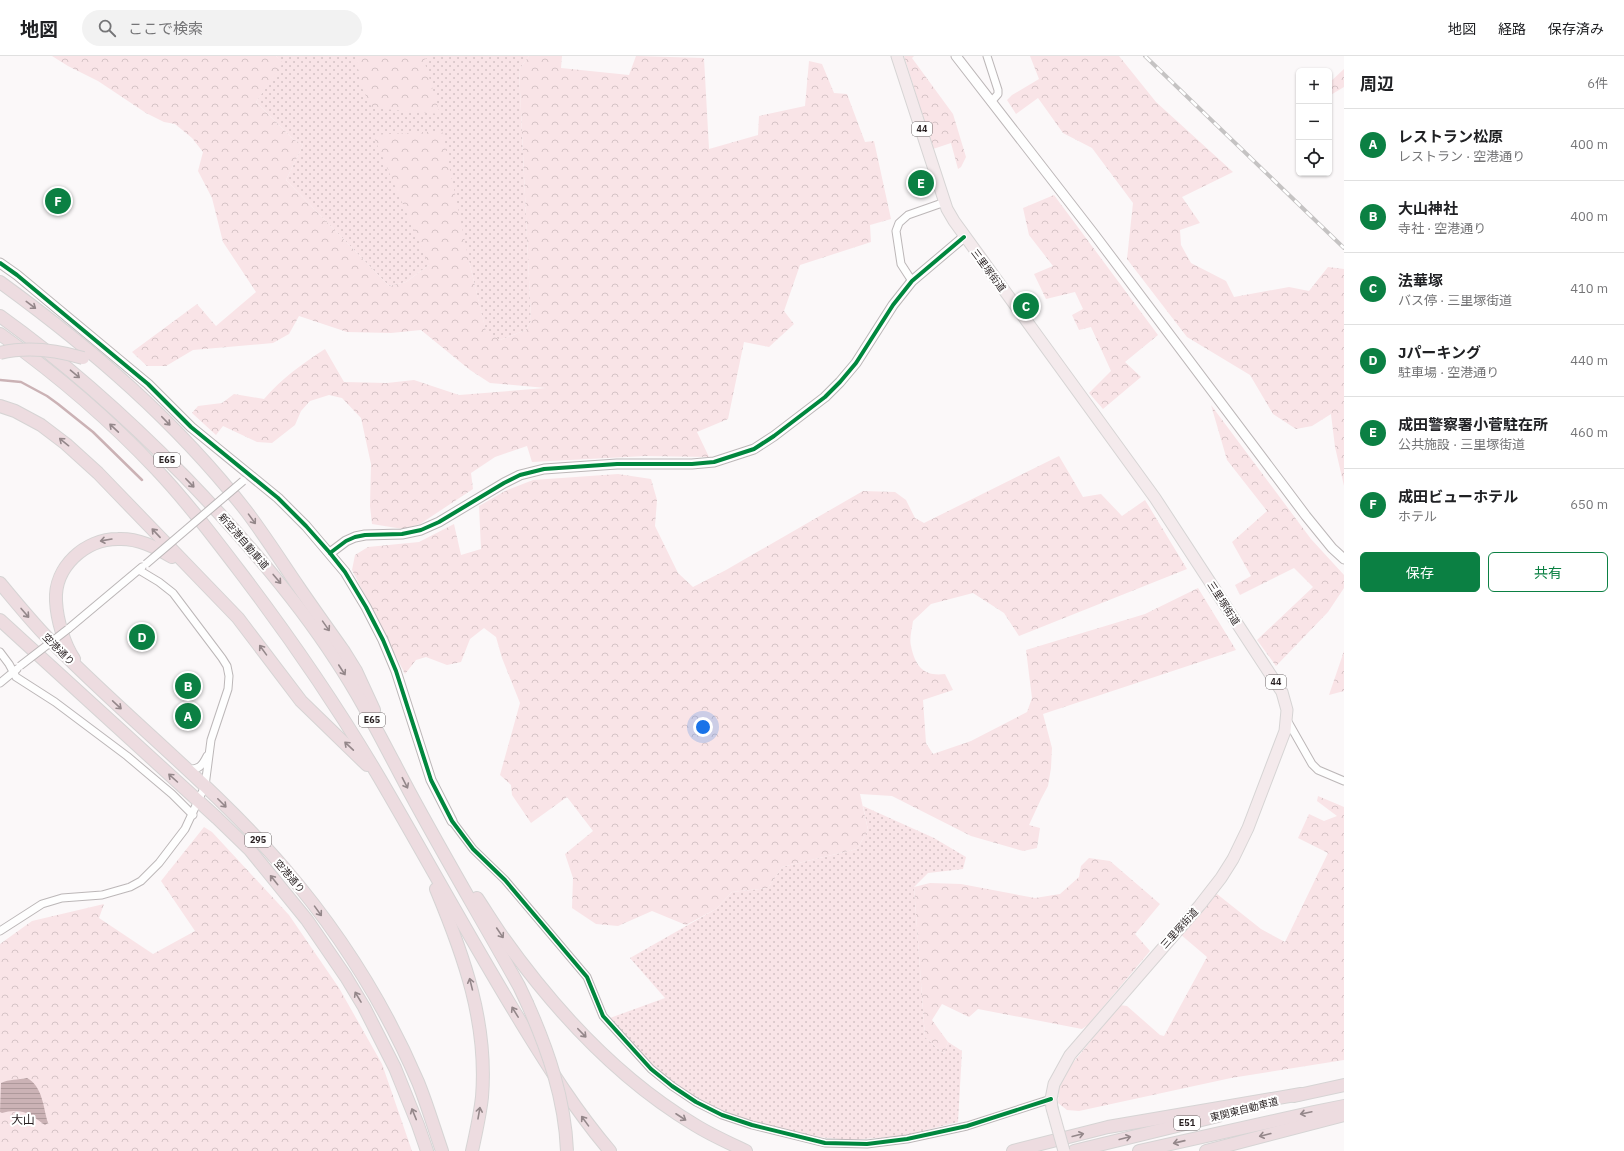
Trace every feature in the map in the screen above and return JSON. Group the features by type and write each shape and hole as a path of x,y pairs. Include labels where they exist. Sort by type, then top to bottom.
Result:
{"highway":[{"path":"0,282 63,328 139,394 212,471 246,512 343,650 356,671 377,715 396,766"},
{"name":"新空港自動車道","path":"0,316 38,343 96,391 159,451 243,539 287,592 334,657 361,701 424,818"},
{"name":"新空港自動車道","path":"0,334 30,355 84,400 133,446 180,496 257,594 313,673 358,741 416,842"},
{"path":"0,353 36,349 52,350 83,358 112,373 139,394"},
{"path":"0,406 28,417 66,444 116,490 192,572 227,606 248,630 291,690 310,711 359,757 373,772 392,798"},
{"path":"83,673 72,656 61,628 56,600 59,581 66,567 75,556 94,543 106,540 131,540 156,547 173,557 192,572"},
{"name":"空港通り","path":"0,583 42,632 83,673 205,786 258,839 292,878 322,916 361,972 398,1039 418,1083 442,1151"},
{"name":"空港通り","path":"0,620 250,850 325,945 364,1007 382,1041 406,1093 427,1151"},
{"path":"424,818 527,1003 548,1053 564,1113 567,1151"},
{"path":"424,818 502,936 547,994 591,1042 620,1070 669,1108 715,1137 746,1151"},
{"path":"416,842 460,948 468,974 479,1024 482,1056 482,1092 472,1151"},
{"path":"416,842 502,991 542,1056 591,1129 610,1151"},
{"name":"東関東自動車道","path":"1074,1151 1301,1094 1344,1085"},
{"path":"1013,1151 1108,1127 1301,1094"},
{"name":"東関東自動車道","path":"1139,1151 1344,1106"},
{"path":"1206,1151 1344,1115"}],"main road":[{"name":"三里塚街道","path":"898,56 945,202 954,221 1155,498 1282,692 1287,710 1287,720 1283,737 1248,828 1229,865 1200,905 1136,977 1070,1055 1054,1084 1051,1103"},
{"path":"1051,1103 1064,1151"}],"street":[{"path":"956,56 1094,234 1306,516 1332,548 1344,559"},
{"path":"987,56 998,90 998,94 991,102"},
{"path":"912,281 901,264 896,232 899,223 908,214 945,202"},
{"path":"330,553 346,541 355,537 365,535 402,534 421,530 439,522 520,475 544,469 658,462 692,464 714,462 754,449 774,436 824,397 840,382 856,363 893,305 912,281 964,236"},
{"path":"0,262 148,384 190,427 247,478 278,498 330,553 345,572 383,640 396,671 431,780 452,821 473,849 505,880 588,977 603,1016 651,1069 672,1086 696,1102 722,1115 752,1125 825,1143 867,1144 907,1139 967,1126 1051,1103"},
{"path":"0,683 68,629 247,478"},
{"path":"0,930 42,904 62,898 102,896 130,887 141,881 159,863 185,829 193,815 205,786 211,740 228,688 229,676 227,666 173,593 159,582 139,570"},
{"path":"0,652 16,677 55,702 127,756 172,794 193,815"},
{"path":"1287,720 1312,764 1318,770 1344,781"},
{"path":"187,769 198,768 203,765 210,750"}],"green space":[{"path":"52,56 276,56 283,63 256,102 293,139 303,145 286,180 389,286 406,282 429,265 373,135 442,131 469,261 486,331 500,340 526,330 531,321 519,70 529,56 562,56 561,68 629,75 636,56 704,58 709,149 758,135 759,116 805,106 809,61 822,64 834,93 847,94 865,142 874,141 891,219 870,225 871,242 800,265 784,311 794,324 769,347 744,342 728,419 697,432 709,457 645,456 532,462 527,446 495,457 471,473 473,489 420,524 403,529 372,524 370,506 371,464 361,418 342,398 329,395 310,401 301,411 295,425 272,443 257,442 223,426 216,435 192,413 198,406 222,403 234,394 264,399 278,384 308,360 325,349 344,382 387,383 414,380 459,395 546,388 490,383 470,370 421,330 391,333 347,332 299,316 289,334 273,343 193,350 166,366 147,366 132,352 197,304 216,326 256,292 223,242 212,198 198,171 203,152 192,138 175,124 164,122 146,113 98,81"},
{"path":"276,56 529,56 519,70 531,321 526,330 500,340 486,332 469,261 429,265 406,282 389,286 286,180 303,145 293,139 256,102 282,63"},
{"path":"356,56 430,56 424,60 440,114 372,108 361,86"},
{"path":"904,56 914,56 912,58 953,114 966,157 961,167 958,169 951,143 933,149"},
{"path":"1030,56 1119,56 1156,102 1233,172 1182,197 1200,223 1180,230 1181,245 1191,263 1226,281 1234,297 1289,287 1309,291 1328,267 1344,269 1344,486 1335,447 1331,414 1312,426 1296,429 1273,414 1250,375 1187,337 1127,259 1133,203 1092,148 1063,133 1038,98 1016,114 1007,100 1012,95 1039,79"},
{"path":"1344,69 1344,87 1332,94 1332,80"},
{"path":"1054,195 1158,335 1125,362 1141,377 1103,409 1089,393 1111,371 1091,327 1079,330 1072,315 1083,309 1075,292 1046,299 1034,274 1053,266 1029,235 1023,208"},
{"path":"1211,405 1311,539 1344,575 1344,588 1328,612 1276,666 1257,640 1313,587 1294,568 1240,595 1235,585 1251,576 1232,542 1267,511 1227,460"},
{"path":"1059,456 1083,497 1101,494 1122,516 1145,500 1187,569 1019,636 1004,613 973,593 931,604 913,621 910,643 915,659 922,669 931,674 945,674 953,690 923,700 926,743 933,754 971,741 1027,712 1032,698 1026,650 1145,614 1198,588 1236,650 1043,714 1052,748 1048,786 1029,825 1040,828 1037,848 1023,851 971,836 892,796 860,794 868,830 857,849 782,867 768,888 732,892 716,909 686,925 652,911 618,926 596,924 572,908 573,878 565,854 593,831 567,797 531,823 512,795 511,785 500,775 520,703 502,658 496,637 484,628 470,639 461,662 447,665 426,657 416,660 405,674 352,570 355,555 368,547 419,542 454,524 461,555 481,549 479,506 505,491 533,480 618,474 651,479 657,500 655,526 678,573 693,587 726,570 863,491 895,492 906,500 915,518 924,523"},
{"path":"1344,651 1344,691 1329,695"},
{"path":"1318,796 1344,807 1344,1060 1231,1078 1079,1111 1067,1110 1058,1103 1059,1088 1063,1075 1120,1005 1127,1006 1160,1035 1164,1036 1207,957 1180,934 1210,897 1217,894 1261,929 1285,942 1328,853 1298,838 1309,814 1324,821 1337,816 1317,801"},
{"path":"863,806 934,838 966,857 963,869 928,873 914,887 925,1037 944,1054 948,1042 962,1051 958,1122 902,1136 849,1140 808,1136 750,1121 723,1111 690,1095 651,1065 610,1018 665,998 630,958 716,909 732,892 768,888 782,867 857,849 868,830"},
{"path":"204,827 212,832 289,915 339,988 382,1064 412,1151 0,1151 0,944 32,921 104,904 99,918 153,954 195,931 161,881"},
{"path":"1089,858 1110,861 1160,904 1135,934 1150,951 1088,1025 1082,1029 978,1009 969,1017 942,1004 932,1020 948,1042 944,1054 925,1037 914,887 930,883 961,884 1035,898 1060,894 1079,877 1081,866"}],"shaded area":[{"path":"27,1078 36,1087 42,1098 48,1123 45,1125 24,1112 0,1112 1,1083 10,1080"}],"waterway":[{"path":"0,380 21,382 47,396 93,432 142,480"}],"railway":[{"path":"1145,56 1344,248"}],"cycle path":[{"path":"330,553 346,541 355,537 365,535 402,534 421,530 439,522 520,475 544,469 617,464 692,464 714,462 754,449 774,436 825,397 840,382 856,363 893,305 912,281 964,237"},
{"path":"0,263 17,275 148,384 191,427 278,498 330,553 345,572 366,607 383,640 396,671 431,780 452,821 473,849 505,880 587,977 603,1016 651,1069 672,1086 696,1102 722,1115 752,1125 825,1143 867,1144 907,1139 967,1126 1051,1099"}],"place":[{"name":"成田警察署小菅駐在所","path":"921,183"},
{"name":"成田ビューホテル","path":"58,201"},
{"name":"法華塚","path":"1026,306"},
{"name":"Jパーキング","path":"142,637"},
{"name":"大山神社","path":"188,686"},
{"name":"レストラン松原","path":"188,716"}],"district":[{"name":"大山","path":"23,1120"}]}
